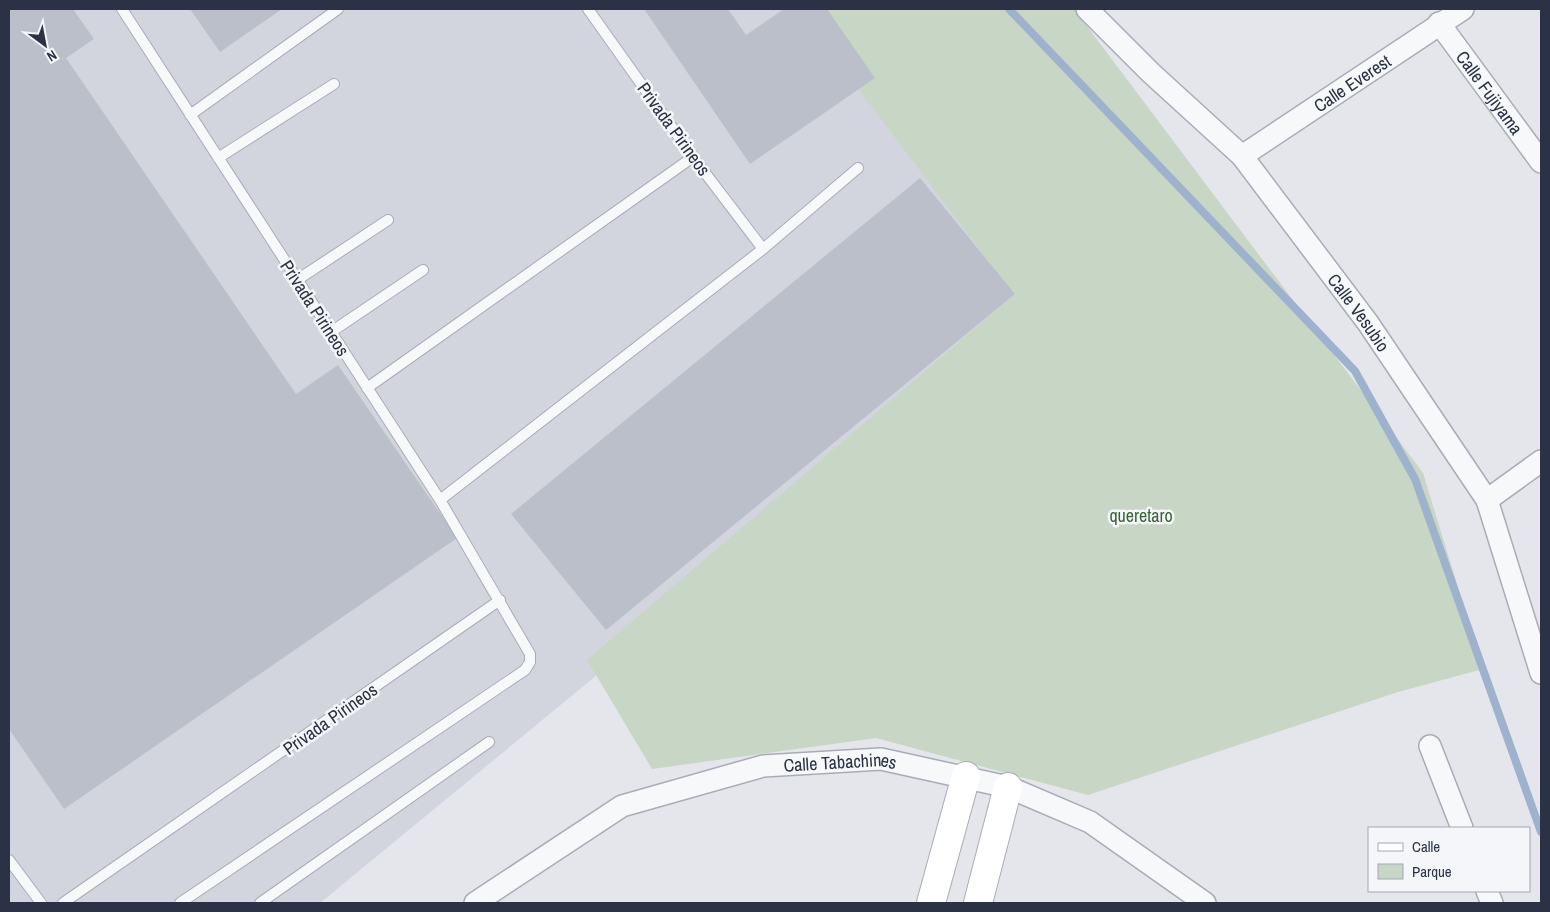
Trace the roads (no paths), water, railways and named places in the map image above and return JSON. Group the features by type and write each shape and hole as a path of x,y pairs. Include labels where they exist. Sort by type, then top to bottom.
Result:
{"street":[{"name":"Calle Vesubio","path":"1087,9 1151,73 1242,156 1368,323 1488,500 1541,673"},
{"name":"Calle Everest","path":"1242,156 1439,23 1463,9"},
{"name":"Calle Fujiyama","path":"1439,23 1541,162"},
{"path":"1488,500 1541,461"},
{"path":"1430,746 1462,827"},
{"name":"Calle Tabachines","path":"475,903 622,806 763,766 881,759 966,776 1008,787 1090,822 1204,903"},
{"path":"932,903 966,776"},
{"path":"978,903 1008,787"}],"lane":[{"name":"Privada Pirineos","path":"63,903 500,600 440,500 122,9"},
{"path":"190,115 338,9"},
{"name":"Privada Pirineos","path":"588,9 693,157 763,249"},
{"path":"218,158 334,84"},
{"path":"367,388 693,157"},
{"path":"440,500 763,249 858,168"},
{"path":"297,280 388,220"},
{"path":"331,332 423,270"},
{"path":"180,903 525,670 530,662 530,654 500,600"},
{"path":"260,903 489,742"},
{"path":"9,860 41,903"}],"waterway":[{"path":"1009,9 1355,371 1415,479 1541,832"}],"park label":[{"name":"queretaro","path":"1141,515"}]}
